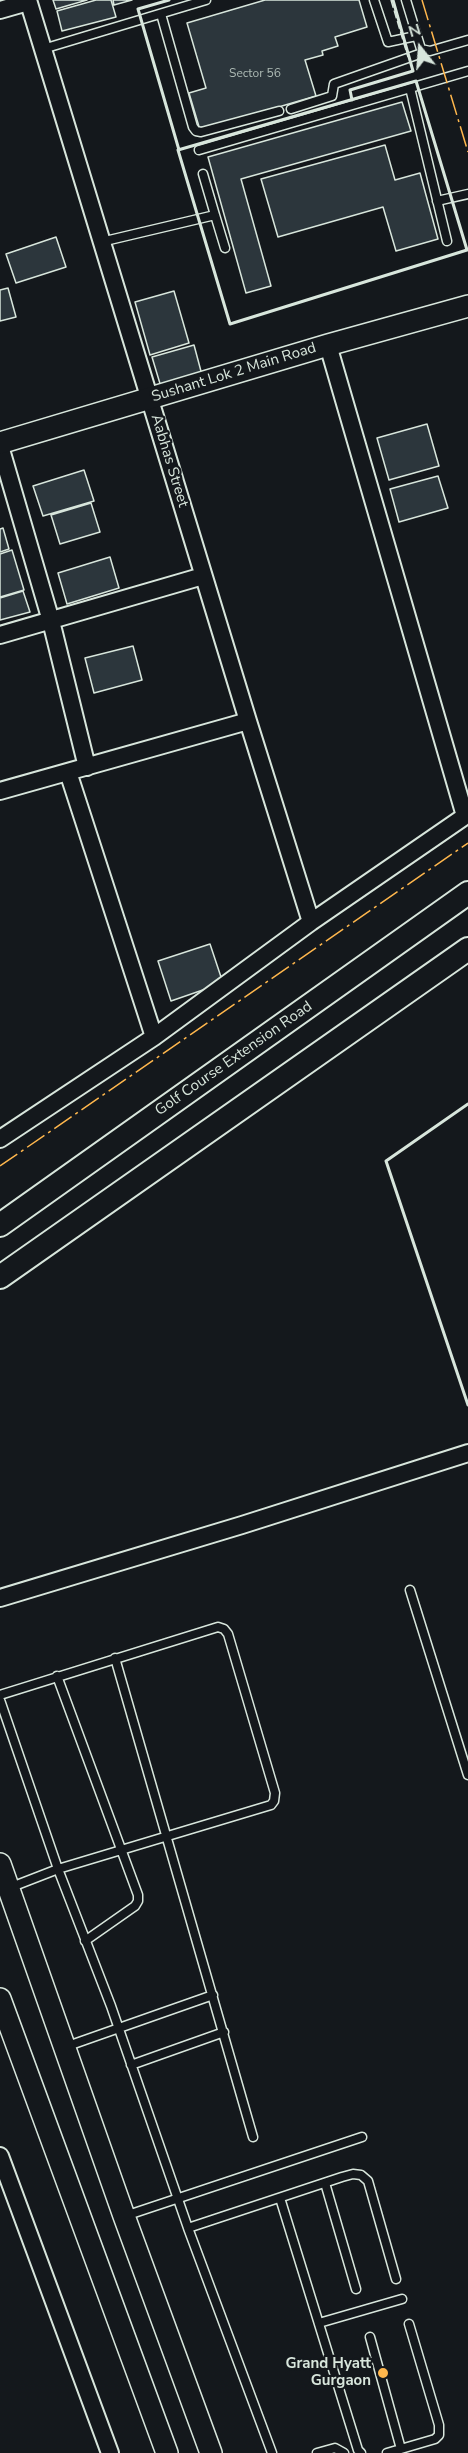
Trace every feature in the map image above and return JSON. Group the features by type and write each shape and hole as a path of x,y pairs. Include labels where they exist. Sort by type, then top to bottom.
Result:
{"main road":[{"name":"Golf Course Extension Road","path":"0,1225 468,892"},
{"path":"0,1276 468,949"}],"street":[{"path":"0,10 28,1"},
{"name":"Aabhas Street","path":"28,1 311,922"},
{"name":"Sushant Lok 2 Main Road","path":"0,444 328,345 468,306"},
{"path":"0,1139 154,1037 311,922 466,815 328,345"},
{"path":"0,444 51,621 87,767"},
{"path":"0,635 203,576"},
{"path":"0,790 248,721"},
{"path":"68,772 154,1037"},
{"path":"0,1598 468,1454"},
{"path":"0,1864 124,2216 211,2453"},
{"path":"0,1999 167,2453"},
{"path":"0,2156 110,2453"}],"lane":[{"path":"43,50 206,0"},
{"path":"374,0 388,42 392,43 416,36"},
{"path":"406,0 421,50 425,52"},
{"path":"160,14 193,128 196,131 201,132 279,111"},
{"path":"291,109 332,96 334,84 425,52 468,40"},
{"path":"199,150 468,71"},
{"path":"410,88 447,241"},
{"path":"203,174 225,248"},
{"path":"437,201 468,194"},
{"path":"101,242 215,215"},
{"path":"410,1590 468,1776"},
{"path":"9,1888 58,1869 271,1805 275,1793 228,1634 224,1629 218,1626 0,1697 58,1869 272,2453"},
{"path":"115,1658 253,2137"},
{"path":"57,1677 122,1850 138,1901 135,1906 85,1941"},
{"path":"65,2047 213,1995"},
{"path":"131,2065 224,2032"},
{"path":"124,2216 362,2137"},
{"path":"188,2228 353,2174 361,2175 368,2181 396,2279"},
{"path":"325,2183 356,2289"},
{"path":"280,2198 360,2451 345,2453 335,2448 317,2453"},
{"path":"319,2323 402,2299"},
{"path":"387,2453 435,2439 439,2430 409,2324"},
{"path":"370,2337 401,2449"}],"building":[{"path":"53,0 87,0 56,9"},
{"path":"96,0 111,0 116,17 62,31 57,11"},
{"path":"113,0 132,0 114,5"},
{"path":"265,0 359,0 367,27 335,37 338,46 322,51 323,55 305,60 316,96 200,130 189,93 206,88 187,23"},
{"path":"402,102 411,131 241,179 271,286 246,293 208,157"},
{"path":"385,145 395,180 420,173 438,239 396,251 383,207 278,237 261,179"},
{"path":"56,237 66,267 16,283 6,254"},
{"path":"8,288 16,317 0,321 0,290"},
{"path":"174,291 189,343 150,355 135,302"},
{"path":"194,345 202,375 161,387 152,357"},
{"path":"427,424 439,466 389,480 377,438"},
{"path":"84,470 94,501 43,516 33,486"},
{"path":"438,476 448,508 399,522 390,489"},
{"path":"91,503 100,532 60,544 51,515"},
{"path":"3,528 9,549 0,552 0,529"},
{"path":"12,550 24,590 0,597 0,554"},
{"path":"110,557 119,588 67,604 58,573"},
{"path":"23,591 30,612 0,620 0,598"},
{"path":"133,646 142,680 94,693 85,658"},
{"path":"210,944 223,983 171,1001 158,961"}],"fence":[{"path":"391,0 408,57"}],"wall":[{"path":"169,0 138,9 179,150"},
{"path":"352,100 350,90 413,71 393,0"},
{"path":"416,81 467,250 230,324 178,150 416,81"},
{"path":"468,1104 386,1161 468,1405"}],"power":[{"path":"422,0 468,152"},
{"path":"0,1166 468,843"}],"place":[{"name":"Grand Hyatt Gurgaon","path":"383,2373"}]}
